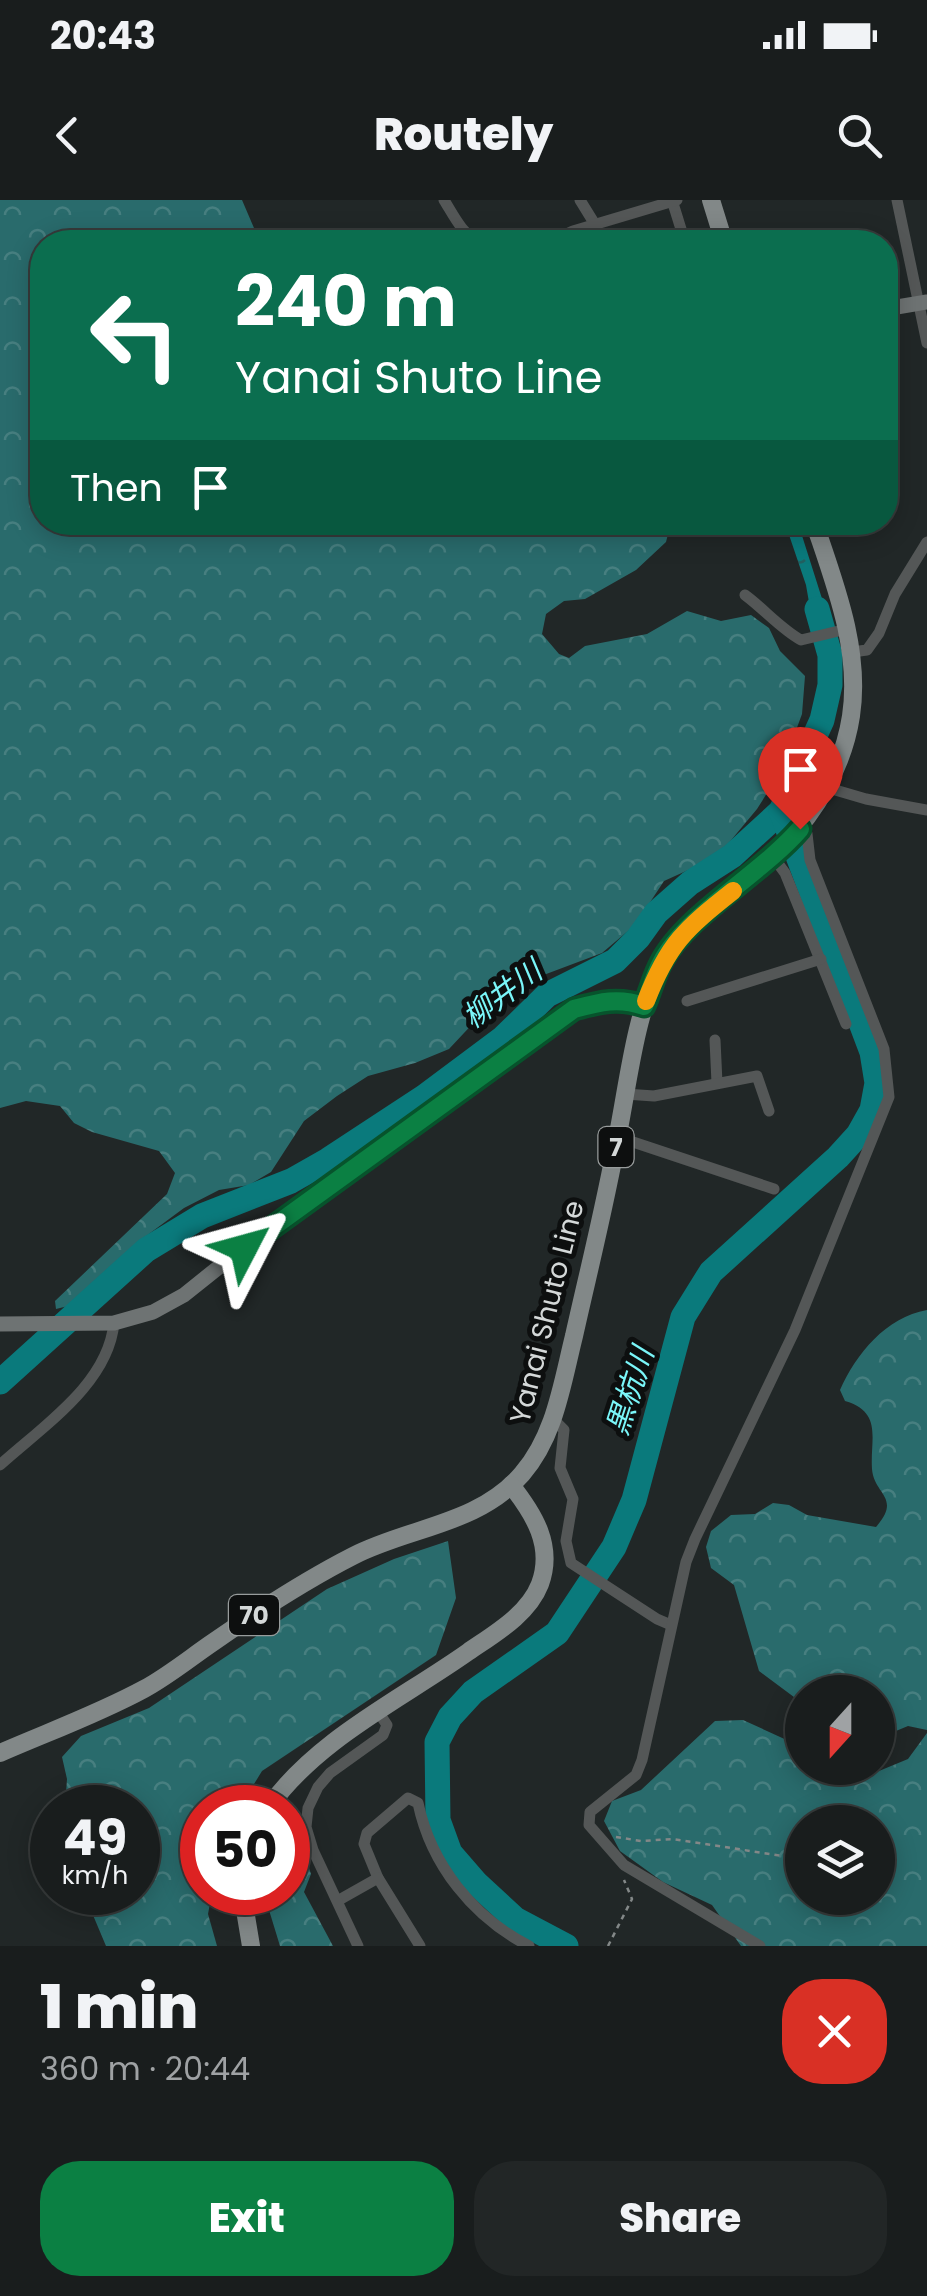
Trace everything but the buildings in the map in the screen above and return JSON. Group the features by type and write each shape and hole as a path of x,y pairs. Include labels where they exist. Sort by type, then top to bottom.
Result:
{"main road":[{"path":"711,200 720,230"},
{"path":"898,307 923,302"},
{"name":"Yanai Shuto Line","path":"511,1486 538,1454 554,1418 644,1006 661,962 678,939 778,853 801,828 841,751 851,717 852,652 817,535"},
{"path":"0,1324 90,1325 153,1312 184,1295 274,1223 574,1009 608,1000 644,1006"},
{"path":"288,1785 307,1762 506,1625 528,1605 545,1566 540,1527 511,1486"},
{"name":"70","path":"0,1753 146,1688 300,1584 358,1553 469,1513 511,1486"},
{"path":"245,1915 250,1946"}],"street":[{"path":"444,200 464,230"},
{"path":"580,200 596,226"},
{"path":"573,230 674,200 682,230"},
{"path":"897,200 923,302 927,342"},
{"path":"852,652 868,650 895,594 927,542"},
{"path":"745,595 801,640 843,630"},
{"path":"825,787 927,810"},
{"path":"760,1946 665,1892 614,1857 589,1825 590,1812 636,1775 694,1538 795,1330 888,1097 884,1049 810,860 807,834 801,828"},
{"path":"778,853 846,1024"},
{"path":"687,1001 820,959"},
{"path":"714,1040 717,1084"},
{"path":"625,1094 654,1096 757,1076 769,1111"},
{"path":"618,1137 774,1189"},
{"path":"0,1465 90,1384 105,1362 114,1323"},
{"path":"554,1418 564,1430 560,1468 573,1500 566,1542 572,1564 672,1625"},
{"path":"358,1946 306,1827 308,1808 318,1786 383,1734 387,1725 378,1712"},
{"path":"420,1946 378,1878 364,1844 367,1833 408,1798 418,1803 431,1850 455,1885 502,1928 529,1946"},
{"path":"339,1900 378,1878"}],"path":[{"path":"603,1834 641,1841 673,1838 785,1856"},
{"path":"608,1946 632,1899 614,1857"}],"green space":[{"path":"0,200 242,200 255,230 30,230 30,535 668,535 666,542 636,570 585,599 564,601 546,614 542,634 559,654 569,658 585,646 647,634 687,611 721,621 751,615 769,628 780,651 805,676 802,714 781,771 757,809 717,857 664,881 635,925 602,953 517,985 493,1002 449,1049 368,1076 337,1096 304,1121 271,1172 249,1185 219,1190 184,1208 138,1242 68,1306 56,1309 55,1301 167,1194 175,1173 159,1151 92,1132 74,1123 60,1106 26,1101 0,1108"},
{"path":"927,1310 927,1730 908,1726 895,1731 895,1675 785,1675 785,1690 759,1671 734,1585 711,1568 706,1547 711,1531 731,1515 755,1514 773,1503 789,1505 807,1515 876,1527 887,1502 872,1469 870,1419 845,1401 840,1390 874,1339 912,1314"},
{"path":"448,1541 456,1598 436,1655 262,1771 253,1785 180,1785 180,1915 208,1915 217,1946 106,1946 93,1915 160,1915 160,1785 67,1785 62,1757 81,1736 149,1708 327,1589 394,1559"},
{"path":"743,1720 785,1739 785,1785 895,1785 895,1764 908,1759 927,1733 927,1946 741,1946 712,1905 663,1882 620,1851 604,1821 612,1801 641,1790 715,1721"},
{"path":"310,1903 333,1946 280,1946 271,1915 310,1915"}],"water":[{"path":"789,535 802,535 831,627 814,631 806,585"}],"waterway":[{"name":"柳井川","path":"0,1382 146,1250 202,1216 291,1181 328,1160 424,1097 503,1038 547,995 615,961 656,913 690,883 732,856 781,811 822,720 830,685 830,655 817,609"},
{"name":"黒杭川","path":"566,1946 515,1919 450,1853 438,1820 437,1742 450,1717 473,1692 557,1633 614,1547 634,1500 683,1317 711,1272 838,1157 858,1135 872,1110 877,1083 872,1052 781,811"}],"slow traffic":[{"path":"646,1001 661,962 678,939 733,891"}],"route":[{"path":"244,1248 574,1009 608,1000 644,1006 661,962 678,939 774,858 800,829"}]}
